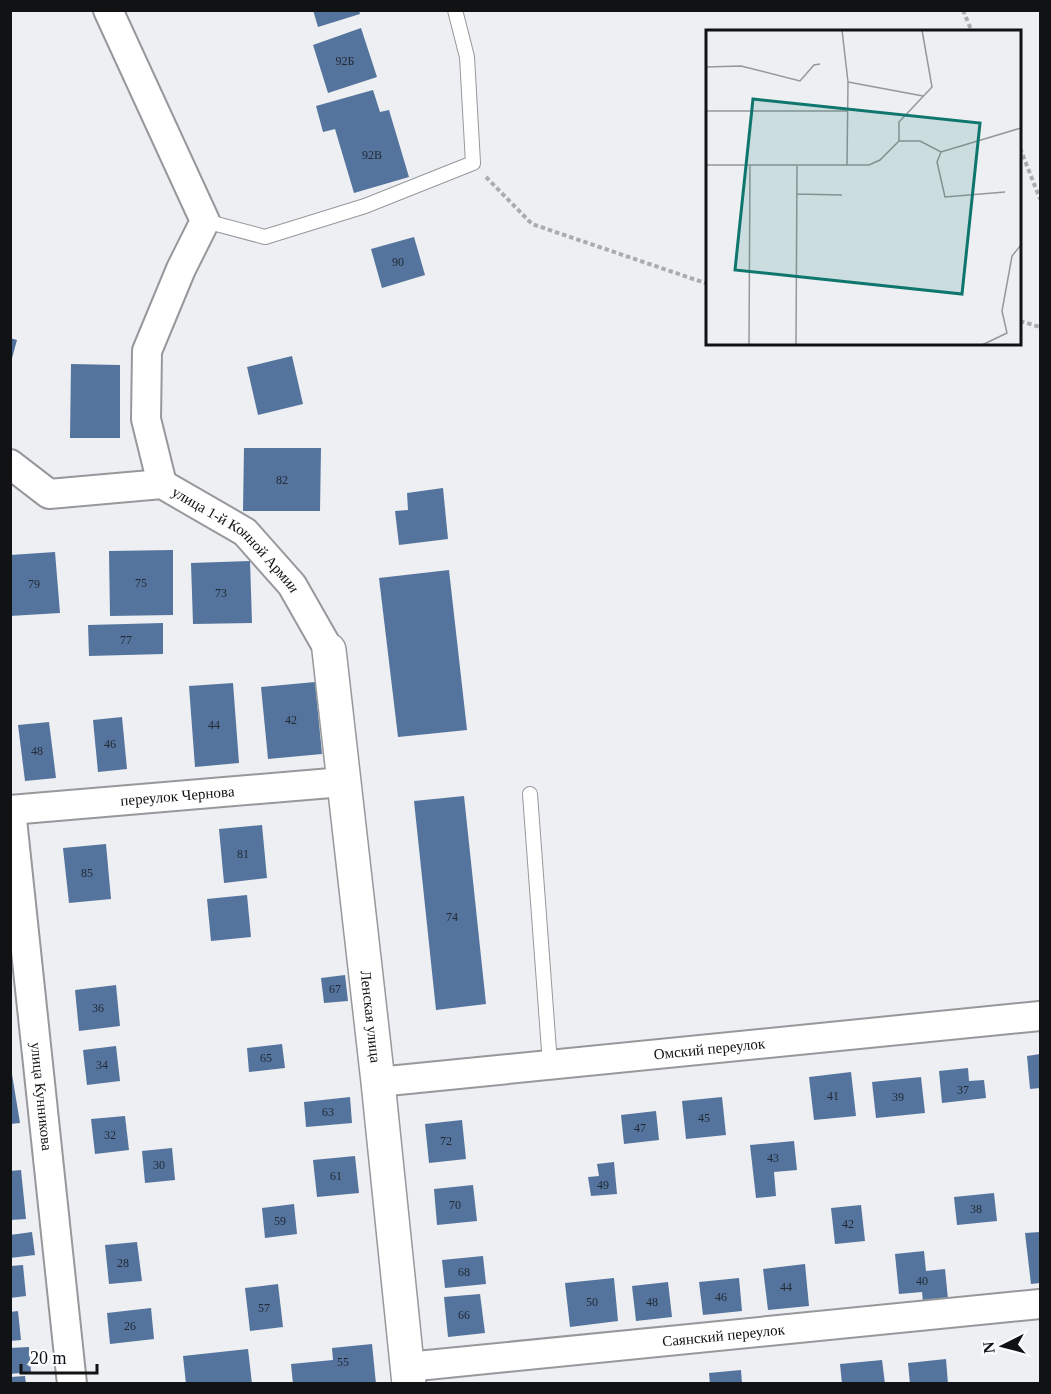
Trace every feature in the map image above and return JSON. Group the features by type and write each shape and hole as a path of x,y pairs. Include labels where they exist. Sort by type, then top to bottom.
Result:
{"street":[{"path":"108,10 205,221 181,269 147,351 146,419 162,484"},
{"name":"улица 1-й Конной Армии","path":"10,464 49,494 162,484 245,532 292,585 329,650"},
{"name":"Ленская улица","path":"329,650 378,1082 408,1375"},
{"name":"переулок Чернова","path":"11,810 343,782"},
{"name":"улица Кунникова","path":"11,810 72,1383"},
{"name":"Омский переулок","path":"378,1082 1041,1016"},
{"name":"Саянский переулок","path":"408,1375 1041,1304"}],"lane":[{"path":"205,221 265,237 365,206 472,163 467,57 455,10"},
{"path":"530,794 550,1064"}],"path":[{"path":"963,10 971,30"},
{"path":"1021,150 1041,199"},
{"path":"472,163 532,224 706,283"},
{"path":"1021,321 1041,327"}],"building":[{"path":"313,10 359,10 360,14 318,27"},
{"path":"361,28 377,77 328,93 313,45"},
{"path":"373,90 380,112 389,110 409,177 354,193 335,129 323,132 316,106"},
{"path":"414,237 425,275 382,288 371,249"},
{"path":"10,338 17,340 11,362 10,361"},
{"path":"292,356 303,404 258,415 247,367"},
{"path":"71,364 120,365 120,438 70,438"},
{"path":"244,448 321,448 320,511 243,511"},
{"path":"443,488 448,539 399,545 395,511 408,510 407,493"},
{"path":"173,550 173,615 110,616 109,551"},
{"path":"55,552 60,613 10,616 10,555"},
{"path":"250,561 252,623 193,624 191,563"},
{"path":"449,570 467,730 398,737 379,578"},
{"path":"163,623 163,654 89,656 88,625"},
{"path":"315,682 322,754 268,759 261,687"},
{"path":"233,683 239,763 195,767 189,686"},
{"path":"122,717 127,769 98,772 93,720"},
{"path":"49,722 56,778 25,781 18,725"},
{"path":"464,796 486,1004 436,1010 414,801"},
{"path":"262,825 267,878 224,883 219,829"},
{"path":"106,844 111,899 69,903 63,848"},
{"path":"247,895 251,937 211,941 207,899"},
{"path":"345,975 348,1001 324,1003 321,978"},
{"path":"116,985 120,1026 79,1031 75,990"},
{"path":"282,1044 285,1068 249,1072 247,1048"},
{"path":"116,1046 120,1081 87,1085 83,1050"},
{"path":"1040,1054 1040,1088 1030,1089 1027,1056"},
{"path":"10,1062 20,1123 10,1124"},
{"path":"968,1068 969,1081 984,1080 986,1098 942,1103 939,1071"},
{"path":"851,1072 856,1116 814,1120 809,1077"},
{"path":"921,1077 925,1113 876,1118 872,1082"},
{"path":"350,1097 352,1123 306,1127 304,1102"},
{"path":"722,1097 726,1135 686,1139 682,1101"},
{"path":"656,1111 659,1140 624,1144 621,1115"},
{"path":"125,1116 129,1150 95,1154 91,1119"},
{"path":"462,1120 466,1159 429,1163 425,1124"},
{"path":"794,1141 797,1170 774,1172 776,1196 756,1198 750,1145"},
{"path":"172,1148 175,1180 145,1183 142,1151"},
{"path":"355,1156 359,1193 317,1197 313,1160"},
{"path":"614,1162 617,1194 591,1196 588,1177 599,1176 597,1164"},
{"path":"21,1170 26,1219 10,1220 10,1171"},
{"path":"473,1185 477,1221 437,1225 434,1189"},
{"path":"994,1193 997,1221 957,1225 954,1197"},
{"path":"294,1204 297,1234 265,1238 262,1208"},
{"path":"861,1205 865,1241 835,1244 831,1208"},
{"path":"32,1232 35,1255 10,1258 10,1235"},
{"path":"1040,1232 1040,1283 1031,1284 1025,1233"},
{"path":"137,1242 142,1281 109,1284 105,1245"},
{"path":"924,1251 926,1271 945,1269 948,1299 923,1302 922,1292 899,1294 895,1254"},
{"path":"483,1256 486,1284 445,1288 442,1260"},
{"path":"805,1264 809,1306 768,1310 763,1269"},
{"path":"23,1265 26,1296 10,1298 10,1266"},
{"path":"614,1278 618,1321 570,1327 565,1283"},
{"path":"739,1278 742,1311 703,1315 699,1282"},
{"path":"668,1282 672,1317 636,1321 632,1286"},
{"path":"278,1284 283,1327 250,1331 245,1288"},
{"path":"480,1294 485,1333 448,1337 444,1297"},
{"path":"151,1308 154,1339 110,1344 107,1313"},
{"path":"18,1311 21,1340 10,1341 10,1312"},
{"path":"372,1344 376,1384 293,1384 291,1364 333,1360 332,1348"},
{"path":"29,1347 31,1372 10,1374 10,1348"},
{"path":"248,1349 252,1384 186,1384 183,1356"},
{"path":"946,1359 948,1384 910,1384 908,1363"},
{"path":"882,1360 885,1384 842,1384 840,1364"},
{"path":"741,1370 742,1384 710,1384 709,1373"},
{"path":"25,1376 26,1384 10,1384 10,1377"}]}
